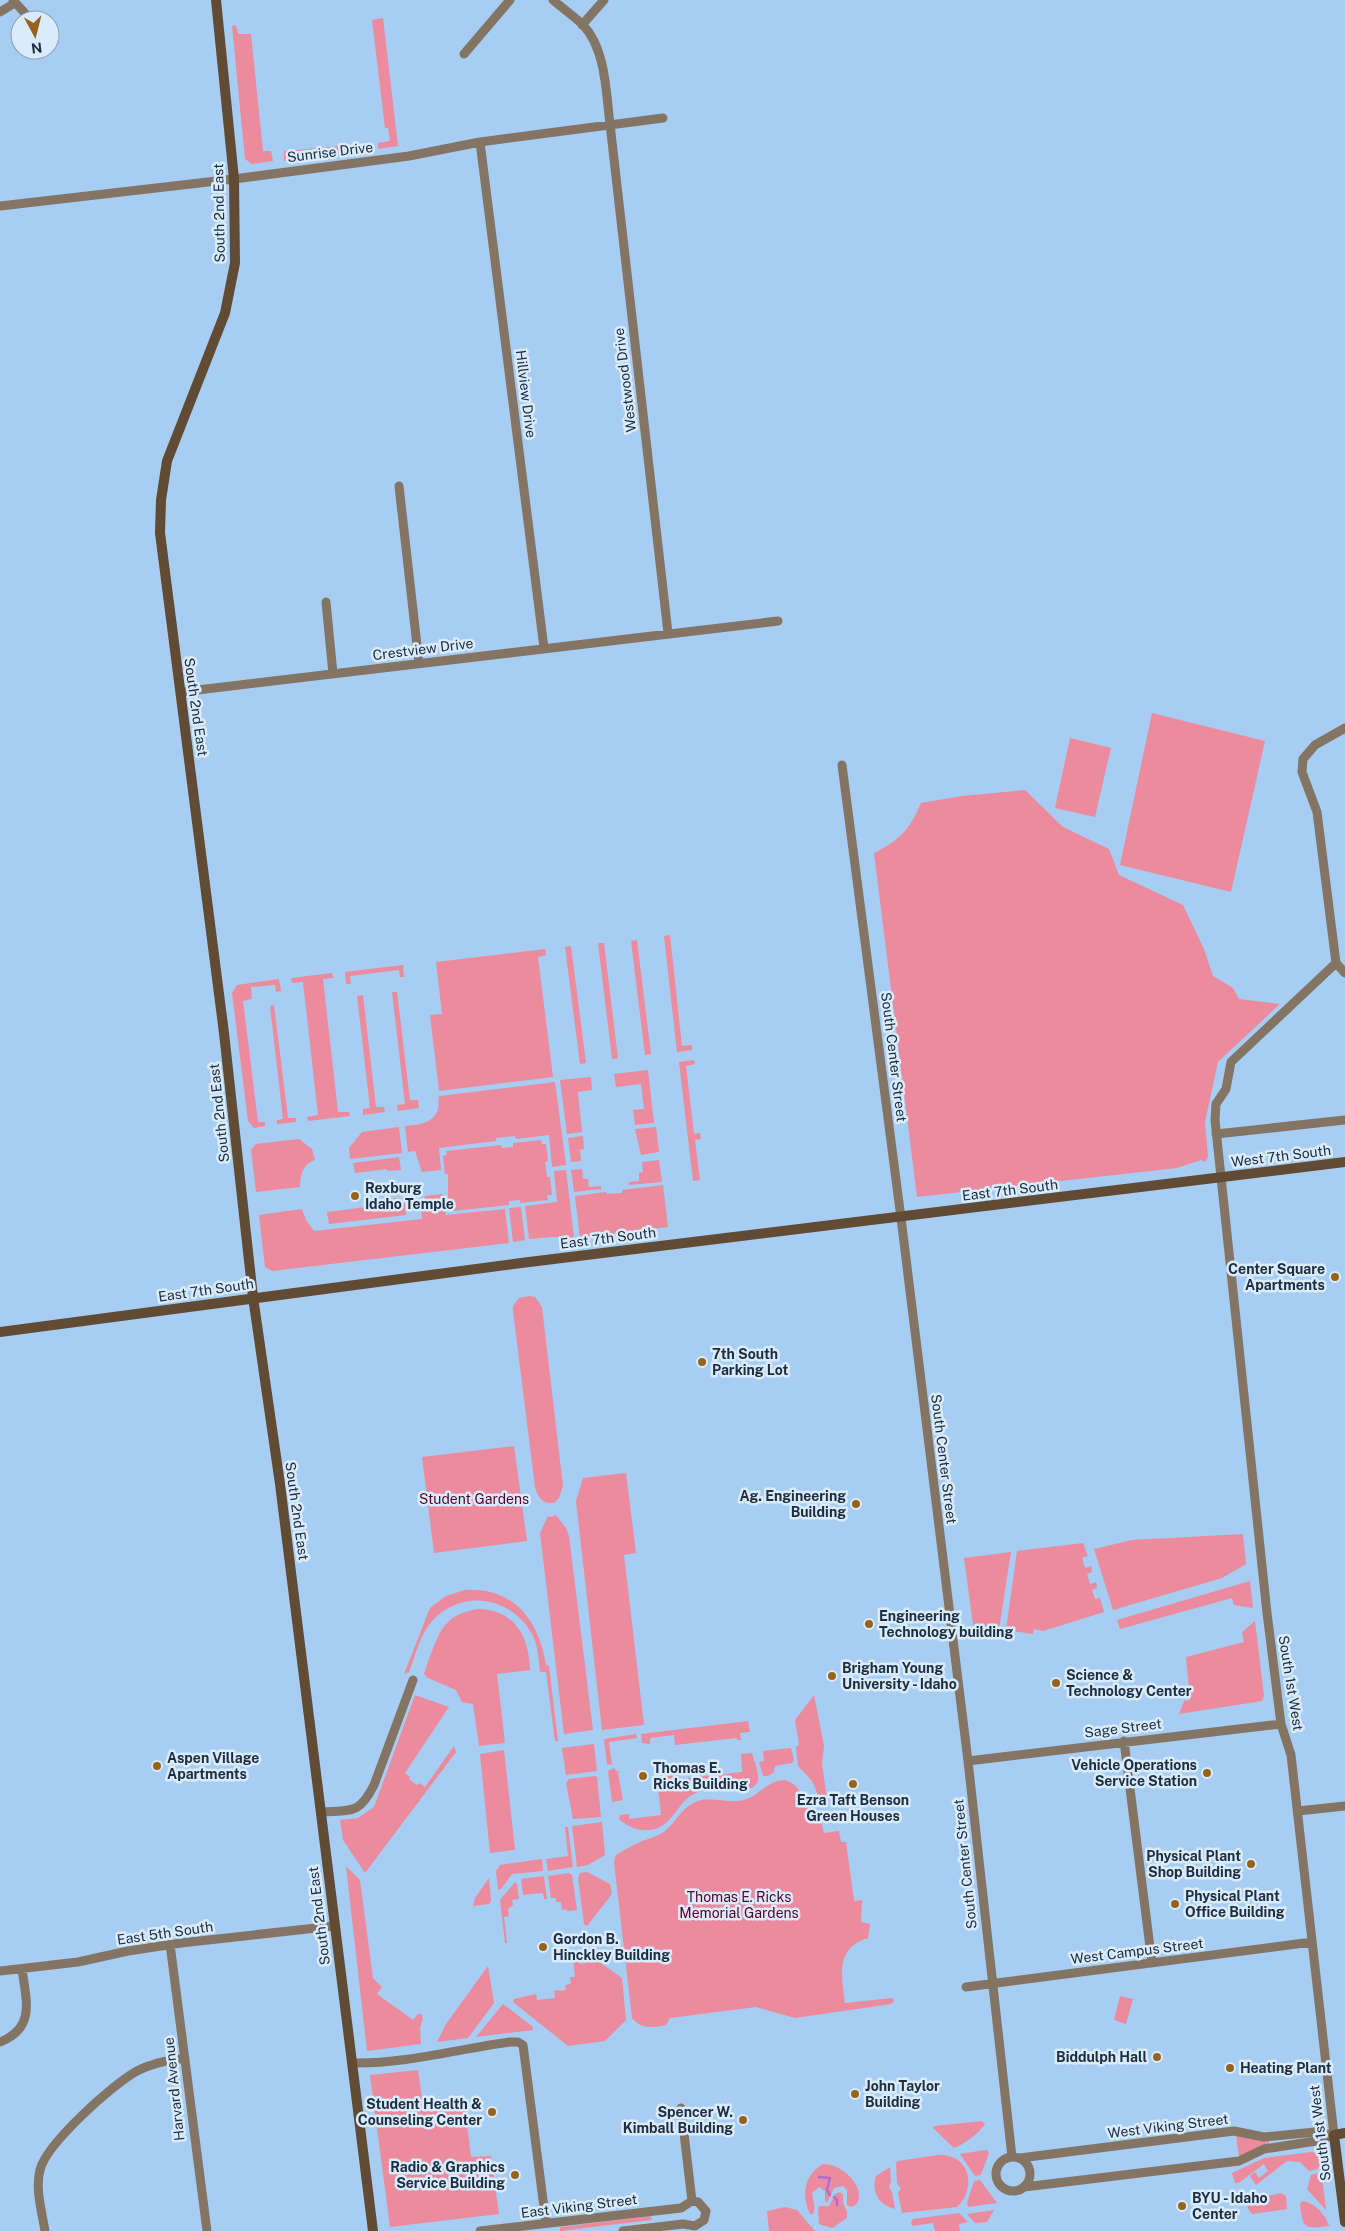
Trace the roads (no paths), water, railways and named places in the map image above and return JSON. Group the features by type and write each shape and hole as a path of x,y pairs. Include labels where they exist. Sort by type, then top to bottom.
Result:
{"main road":[{"name":"South 2nd East","path":"216,0 234,179 235,263 231,287 218,330 167,461 161,500 160,533 224,1033 253,1297 280,1484 373,2231"},
{"name":"West 7th South","path":"1220,1177 1345,1162"},
{"name":"East 7th South","path":"0,1332 253,1297 1220,1177"},
{"path":"1334,2135 1345,2133"},
{"name":"South 1st West","path":"1334,2135 1345,2222"}],"street":[{"path":"464,54 510,0"},
{"name":"Westwood Drive","path":"552,0 589,33 601,60 610,124 668,634"},
{"path":"582,25 604,0"},
{"path":"0,12 14,1"},
{"name":"Sunrise Drive","path":"0,206 234,179 409,156 480,142 663,118"},
{"name":"Hillview Drive","path":"480,142 544,648"},
{"path":"399,486 419,664"},
{"path":"326,602 334,674"},
{"name":"Crestview Drive","path":"181,692 778,621"},
{"path":"1345,728 1315,745 1303,759 1302,772 1317,812 1336,963 1345,974"},
{"name":"South Center Street","path":"842,765 901,1218 968,1761 992,1983 1016,2158"},
{"name":"South 1st West","path":"1334,2135 1291,1755 1281,1724 1267,1613 1220,1177 1216,1134 1216,1104 1226,1089 1231,1062 1336,963"},
{"path":"1216,1134 1345,1120"},
{"path":"321,1812 358,1808 365,1802 374,1785 413,1680"},
{"name":"Sage Street","path":"968,1761 1124,1741 1281,1724"},
{"path":"1124,1741 1152,1963"},
{"path":"1298,1811 1345,1806"},
{"name":"East 5th South","path":"0,1972 78,1962 128,1950 170,1944 334,1926"},
{"name":"West Campus Street","path":"966,1986 1312,1942"},
{"name":"Harvard Avenue","path":"170,1944 207,2231"},
{"path":"0,2042 17,2033 26,2013 22,1969"},
{"path":"352,2063 366,2064 510,2042 518,2042 524,2045 546,2220"},
{"path":"45,2231 40,2192 40,2170 44,2161 66,2130 137,2071 162,2062 185,2058"},
{"path":"623,2231 683,2224 696,2229 704,2220 706,2211 698,2202 692,2202 681,2108"},
{"name":"West Viking Street","path":"1016,2158 1234,2131 1264,2137 1315,2132 1334,2135"},
{"path":"1024,2187 1029,2180 1030,2169 1024,2160 1006,2158 998,2166 997,2176 998,2182 1006,2189 1011,2190 1238,2161 1264,2149 1316,2141 1334,2135"},
{"name":"East Viking Street","path":"480,2231 546,2220 681,2208 692,2202"}],"waterway":[{"path":"819,2177 830,2178 827,2190 830,2195"},
{"path":"834,2197 837,2200 837,2205"}],"place":[{"name":"Rexburg Idaho Temple","path":"355,1196"},
{"name":"Center Square Apartments","path":"1335,1277"},
{"name":"7th South Parking Lot","path":"702,1362"},
{"name":"Ag. Engineering Building","path":"856,1504"},
{"name":"Engineering Technology building","path":"869,1624"},
{"name":"Brigham Young University - Idaho","path":"832,1676"},
{"name":"Science & Technology Center","path":"1056,1683"},
{"name":"Aspen Village Apartments","path":"157,1766"},
{"name":"Vehicle Operations Service Station","path":"1207,1773"},
{"name":"Thomas E. Ricks Building","path":"643,1776"},
{"name":"Ezra Taft Benson Green Houses","path":"853,1784"},
{"name":"Physical Plant Shop Building","path":"1251,1864"},
{"name":"Physical Plant Office Building","path":"1175,1904"},
{"name":"Gordon B. Hinckley Building","path":"543,1947"},
{"name":"Biddulph Hall","path":"1157,2057"},
{"name":"Heating Plant","path":"1230,2068"},
{"name":"John Taylor Building","path":"855,2094"},
{"name":"Student Health & Counseling Center","path":"492,2112"},
{"name":"Spencer W. Kimball Building","path":"743,2120"},
{"name":"Radio & Graphics Service Building","path":"515,2175"},
{"name":"BYU - Idaho Center","path":"1182,2206"}],"park label":[{"name":"Student Gardens","path":"474,1499"},
{"name":"Thomas E. Ricks Memorial Gardens","path":"739,1905"}]}
